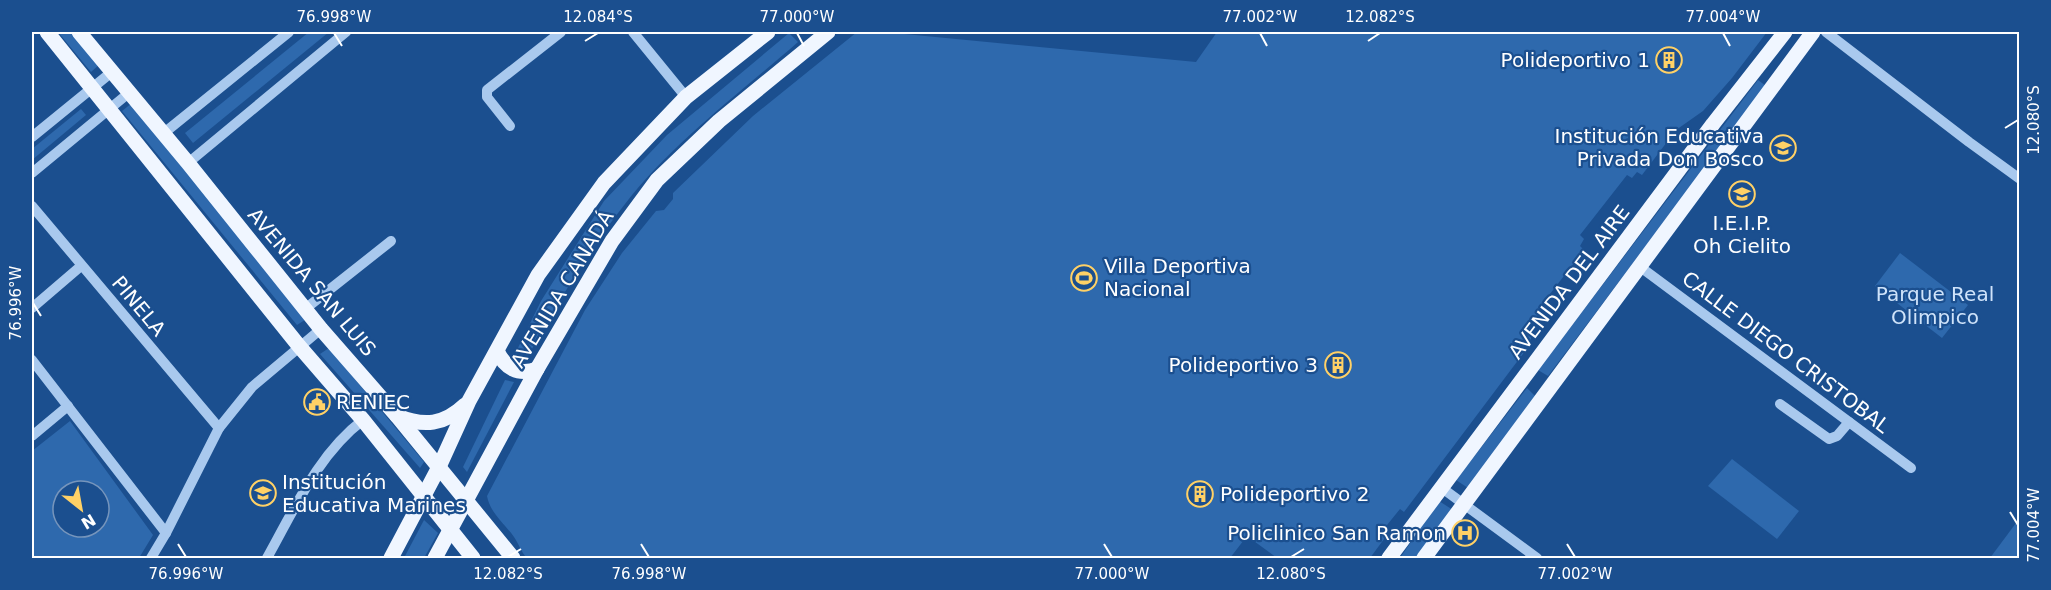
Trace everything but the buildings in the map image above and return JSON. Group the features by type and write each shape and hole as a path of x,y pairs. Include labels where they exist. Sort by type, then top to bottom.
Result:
{"main road":[{"path":"47,32 473,558"},
{"name":"AVENIDA SAN LUIS","path":"79,32 164,133 321,329 397,416 513,558"},
{"name":"AVENIDA CANADÁ","path":"391,558 439,467 470,401 538,275 604,183 686,98 768,32"},
{"name":"AVENIDA CANADÁ","path":"435,558 537,369 612,241 657,180 811,38 828,32"},
{"name":"AVENIDA DEL AIRE","path":"1389,558 1713,124 1785,32"},
{"path":"1424,558 1813,32"},
{"path":"1760,65 1779,78"},
{"path":"497,351 501,360 515,371 530,372 537,369"},
{"path":"1528,373 1549,388"},
{"path":"397,416 422,423 436,422 454,415 470,401"}],"street":[{"path":"164,133 289,32"},
{"path":"188,163 346,32"},
{"path":"510,126 487,97 487,90 561,32"},
{"path":"633,32 686,98"},
{"path":"1826,32 2019,179"},
{"path":"32,137 113,71"},
{"path":"32,173 130,92"},
{"name":"PINELA","path":"32,207 219,428"},
{"path":"305,309 391,241"},
{"path":"32,308 81,266"},
{"name":"CALLE DIEGO CRISTOBAL","path":"1639,266 1911,468"},
{"path":"151,558 219,428 252,387 321,329"},
{"path":"32,360 166,533"},
{"path":"1780,404 1829,439 1838,436 1849,422"},
{"path":"32,436 68,406"},
{"path":"267,558 317,470 340,439 363,420"},
{"path":"1442,489 1537,558"}],"green space":[{"path":"58,32 74,32 100,64 91,72"},
{"path":"309,32 329,32 193,143 185,133"},
{"name":"Villa Deportiva Nacional","path":"857,32 884,32 1196,62 1217,32 1767,32 1703,111 1676,130 1642,175 1637,172 1632,178 1627,175 1580,235 1584,239 1580,246 1584,250 1543,303 1528,347 1404,512 1400,509 1383,530 1387,535 1370,558 1277,558 1247,536 1230,558 527,558 514,537 494,513 487,496 585,310 622,253 656,211 664,210 673,199 673,193 753,116"},
{"path":"789,33 798,42 707,119 643,182 584,261 525,361 513,358 541,301 604,201 667,135"},
{"path":"1758,80 1766,86 1548,376 1538,370"},
{"path":"132,103 308,318 297,325 122,111"},
{"path":"81,109 86,115 32,160 32,149"},
{"name":"Parque Real Olimpico","path":"1900,253 1968,305 1942,338 1875,286"},
{"path":"329,348 424,462 420,468 320,354"},
{"path":"505,380 514,382 467,472 463,467"},
{"path":"1527,388 1535,396 1468,488 1456,480"},
{"path":"70,421 153,535 139,558 32,558 32,451"},
{"path":"1732,459 1799,511 1777,539 1708,486"},
{"path":"1439,501 1453,510 1417,558 1400,558"},
{"path":"2019,519 2019,558 1990,558"},
{"path":"424,520 438,533 424,558 404,558"}],"place":[{"name":"Polideportivo 1","path":"1669,60"},
{"name":"Institución Educativa Privada Don Bosco","path":"1783,148"},
{"name":"I.E.I.P. Oh Cielito","path":"1742,194"},
{"name":"Villa Deportiva Nacional","path":"1084,278"},
{"name":"Polideportivo 3","path":"1338,365"},
{"name":"RENIEC","path":"317,402"},
{"name":"Institución Educativa Marines","path":"263,493"},
{"name":"Polideportivo 2","path":"1200,494"},
{"name":"Policlinico San Ramon","path":"1465,533"}]}
